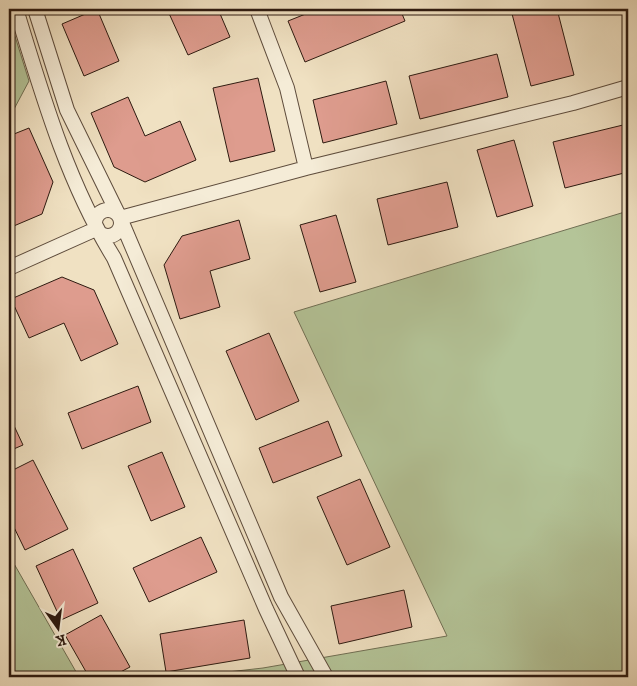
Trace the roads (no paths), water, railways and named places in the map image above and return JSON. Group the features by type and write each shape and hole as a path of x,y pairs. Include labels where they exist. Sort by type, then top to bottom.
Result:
{"street":[{"path":"16,9 47,111 96,229 114,258 266,609 298,677"},
{"path":"261,10 287,88 306,168"},
{"path":"21,24 39,11 67,110 120,218 281,597 326,677"},
{"path":"120,218 306,168 573,103 628,87"},
{"path":"96,229 96,217 101,211 112,210 120,218"},
{"path":"9,268 96,229"}]}
